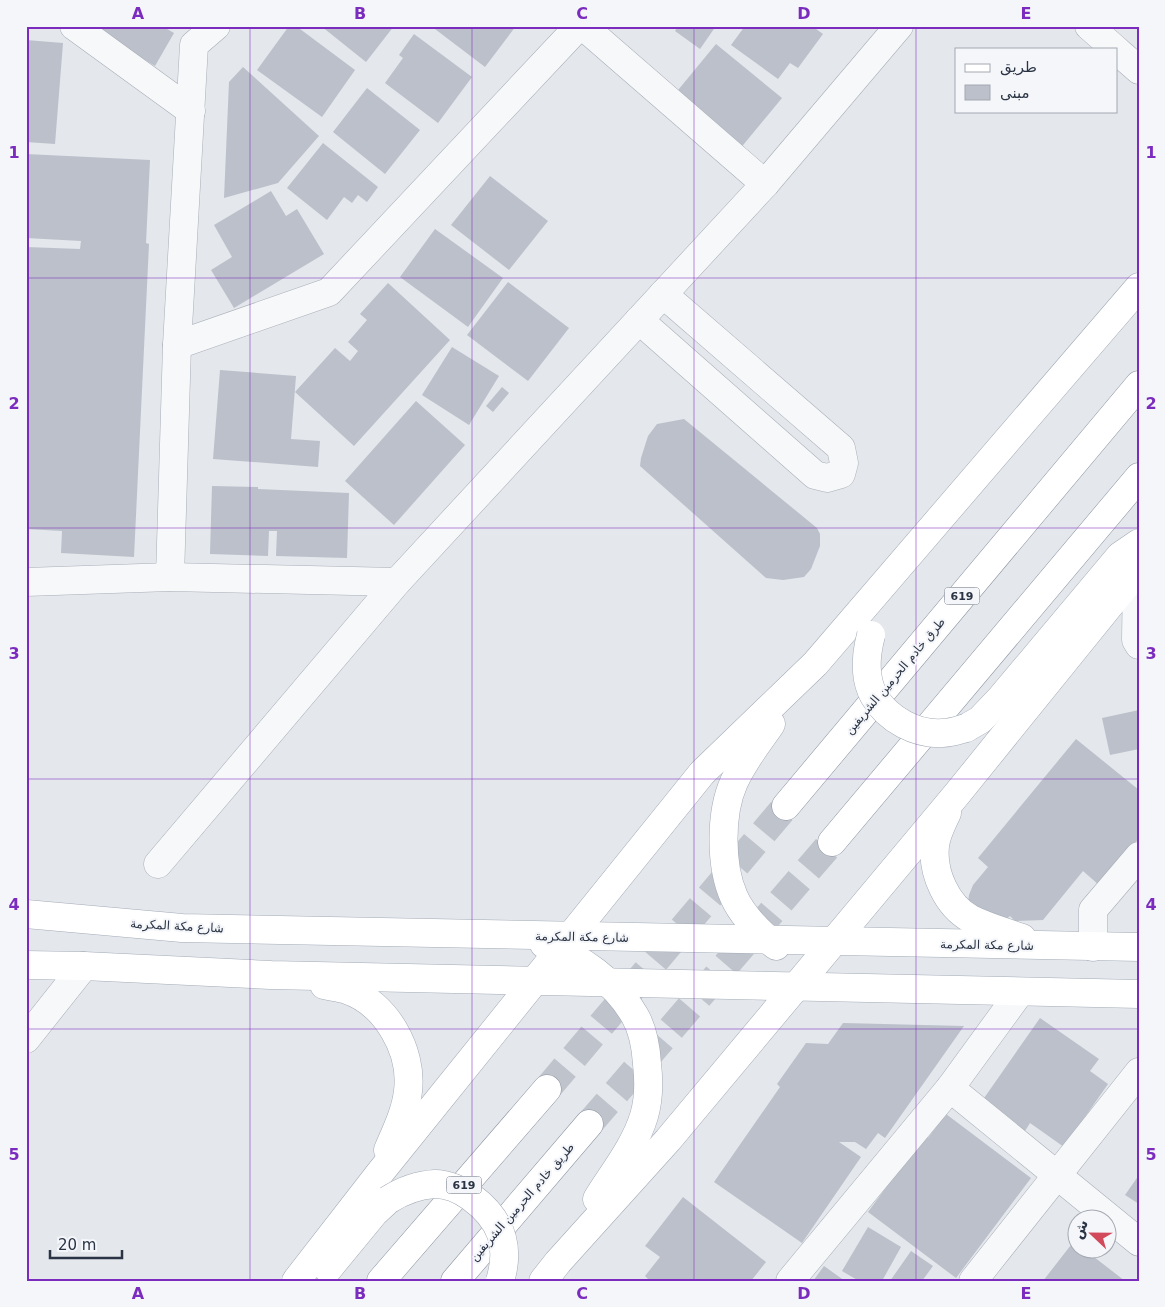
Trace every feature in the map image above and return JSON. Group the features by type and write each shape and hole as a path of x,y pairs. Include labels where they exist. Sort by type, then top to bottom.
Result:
{"main road":[{"path":"804,977 793,958 755,926 734,898 728,880 723,838 726,812 733,784 745,760 815,664 1139,287"},
{"name":"طرق خادم الحرمين الشريفين","path":"786,806 1139,386"},
{"path":"1034,409 983,494 880,617 871,635 866,652 873,695 882,708 895,718 918,730 944,733 966,728 980,720 1000,699 1120,556 1139,543"},
{"path":"832,842 1139,477"},
{"path":"551,1271 668,1140 956,794 1138,570"},
{"path":"296,1281 379,1174 702,773 815,664"},
{"path":"956,794 940,827 935,846 936,866 941,884 950,899 970,918 1044,946"},
{"name":"شارع مكة المكرمة","path":"26,914 182,928 512,935 565,943 770,940 1139,947"},
{"path":"551,1271 637,1136 648,1094 648,1067 642,1032 636,1017 607,982 581,962 565,943"},
{"path":"26,965 271,975 534,981 607,982 804,977 870,988 1139,994"},
{"path":"271,975 347,990 363,998 384,1018 402,1044 407,1061 408,1091 405,1108 379,1174"},
{"name":"619","path":"381,1281 547,1089"},
{"name":"طريق خادم الحرمين الشريفين","path":"455,1281 589,1124"},
{"path":"319,1281 374,1213 388,1200 403,1191 436,1184 467,1194 492,1215 502,1237 504,1250 500,1281"}],"street":[{"path":"74,26 191,112"},
{"path":"170,577 177,345 194,45 216,26"},
{"path":"177,345 329,292 581,26 765,184"},
{"path":"158,864 397,582 765,184 899,26"},
{"path":"1089,26 1115,48"},
{"path":"1118,51 1139,70"},
{"path":"639,320 815,475 827,478 840,474 844,463 841,448 663,294"},
{"path":"1138,570 1136,640 1139,645"},
{"path":"26,582 170,577 397,582"},
{"path":"1093,947 1093,910 1139,856"},
{"path":"26,1039 84,966"},
{"path":"790,1281 950,1088 1020,992"},
{"path":"973,1281 1056,1174 1139,1072"},
{"path":"950,1088 1139,1242"}],"building":[{"path":"88,26 162,26 174,33 155,66"},
{"path":"289,26 296,26 355,70 322,117 257,70"},
{"path":"321,26 394,26 366,62"},
{"path":"431,26 516,26 485,67"},
{"path":"678,26 716,26 700,49 675,31"},
{"path":"745,26 812,26 823,34 798,68 790,63 778,79 731,45"},
{"path":"414,34 472,77 438,123 385,83 403,58 399,55"},
{"path":"26,40 63,43 55,144 26,142"},
{"path":"716,44 782,98 739,150 674,95"},
{"path":"243,67 319,136 278,183 224,198 229,82"},
{"path":"367,88 420,130 385,174 333,132"},
{"path":"323,143 378,187 367,202 358,195 352,203 344,197 327,220 287,188"},
{"path":"26,154 150,160 146,243 149,244 134,557 61,553 62,531 26,529 26,247 80,249 81,241 26,238"},
{"path":"490,176 548,221 509,270 451,225"},
{"path":"271,191 286,216 297,209 324,254 234,308 211,270 232,257 214,225"},
{"path":"435,229 503,278 468,327 400,277"},
{"path":"508,282 569,328 528,381 467,335"},
{"path":"388,283 450,340 354,446 295,392 335,348 350,361 358,351 348,342 367,320 360,314"},
{"path":"452,347 499,376 469,425 422,395"},
{"path":"220,370 296,376 291,439 320,441 318,467 213,459"},
{"path":"502,387 509,393 493,412 486,406"},
{"path":"416,401 465,445 394,525 345,481"},
{"path":"684,419 817,528 820,534 820,546 811,569 804,577 783,580 766,578 640,466 648,436 657,424"},
{"path":"212,486 349,493 347,558 276,556 277,531 269,531 268,556 210,554"},
{"path":"1139,710 1139,749 1110,755 1102,718"},
{"path":"1076,739 1139,790 1139,838 1099,885 1083,871 1043,920 1015,921 1010,916 1004,921 968,903 973,885 988,867 978,858"},
{"path":"1040,1018 1099,1059 1090,1071 1108,1084 1064,1147 1030,1123 1025,1131 982,1101"},
{"path":"843,1023 964,1026 885,1138 878,1133 866,1149 855,1142 839,1142 861,1157 802,1243 714,1182 780,1087 777,1084 806,1043 828,1044"},
{"path":"946,1114 1031,1178 956,1278 868,1212 924,1136 928,1138"},
{"path":"1139,1175 1139,1204 1125,1195"},
{"path":"683,1197 766,1262 751,1281 650,1281 645,1276 660,1257 645,1246"},
{"path":"868,1227 901,1247 882,1281 859,1281 842,1271"},
{"path":"1068,1249 1068,1260 1098,1260 1125,1281 1043,1281"},
{"path":"911,1251 933,1266 922,1281 890,1281"},
{"path":"824,1266 845,1281 813,1281"}],"tunnel":[{"path":"547,1089 786,806"},
{"path":"589,1124 832,842"}]}
